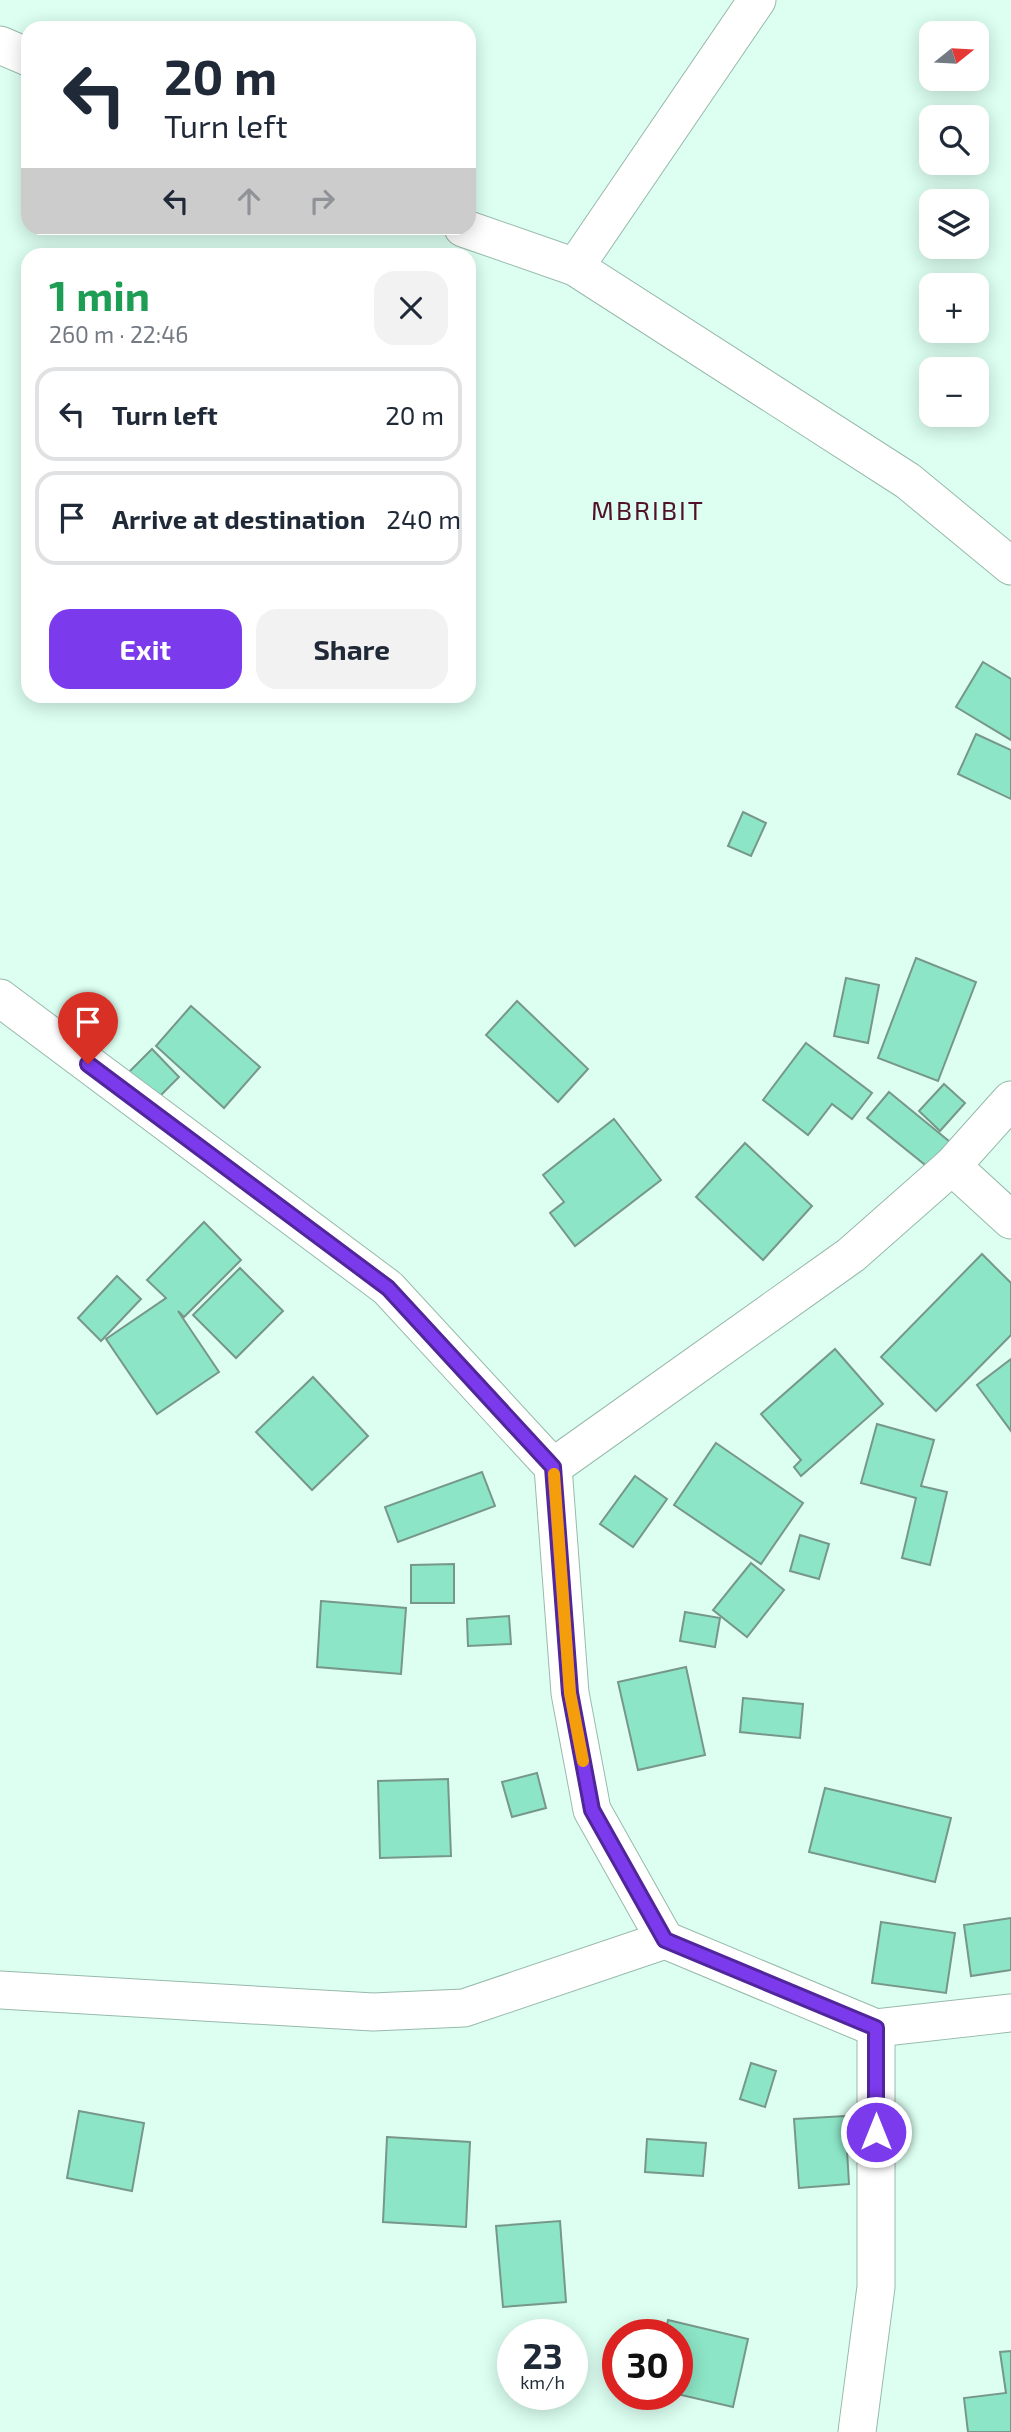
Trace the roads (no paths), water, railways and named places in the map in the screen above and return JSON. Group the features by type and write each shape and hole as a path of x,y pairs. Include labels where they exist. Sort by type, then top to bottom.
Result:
{"street":[{"path":"575,267 757,0"},
{"path":"0,45 21,54"},
{"path":"476,233 575,267 908,481 1011,566"},
{"path":"0,998 388,1288 553,1467 570,1693 592,1810 665,1940 876,2028 1011,2013"},
{"path":"553,1467 851,1255 952,1166 1011,1100"},
{"path":"952,1166 1011,1220"},
{"path":"0,1990 373,2012 464,2008 665,1940"},
{"path":"858,2432 876,2287 876,2028"}],"district":[{"name":"MBRIBIT","path":"648,511"}]}
